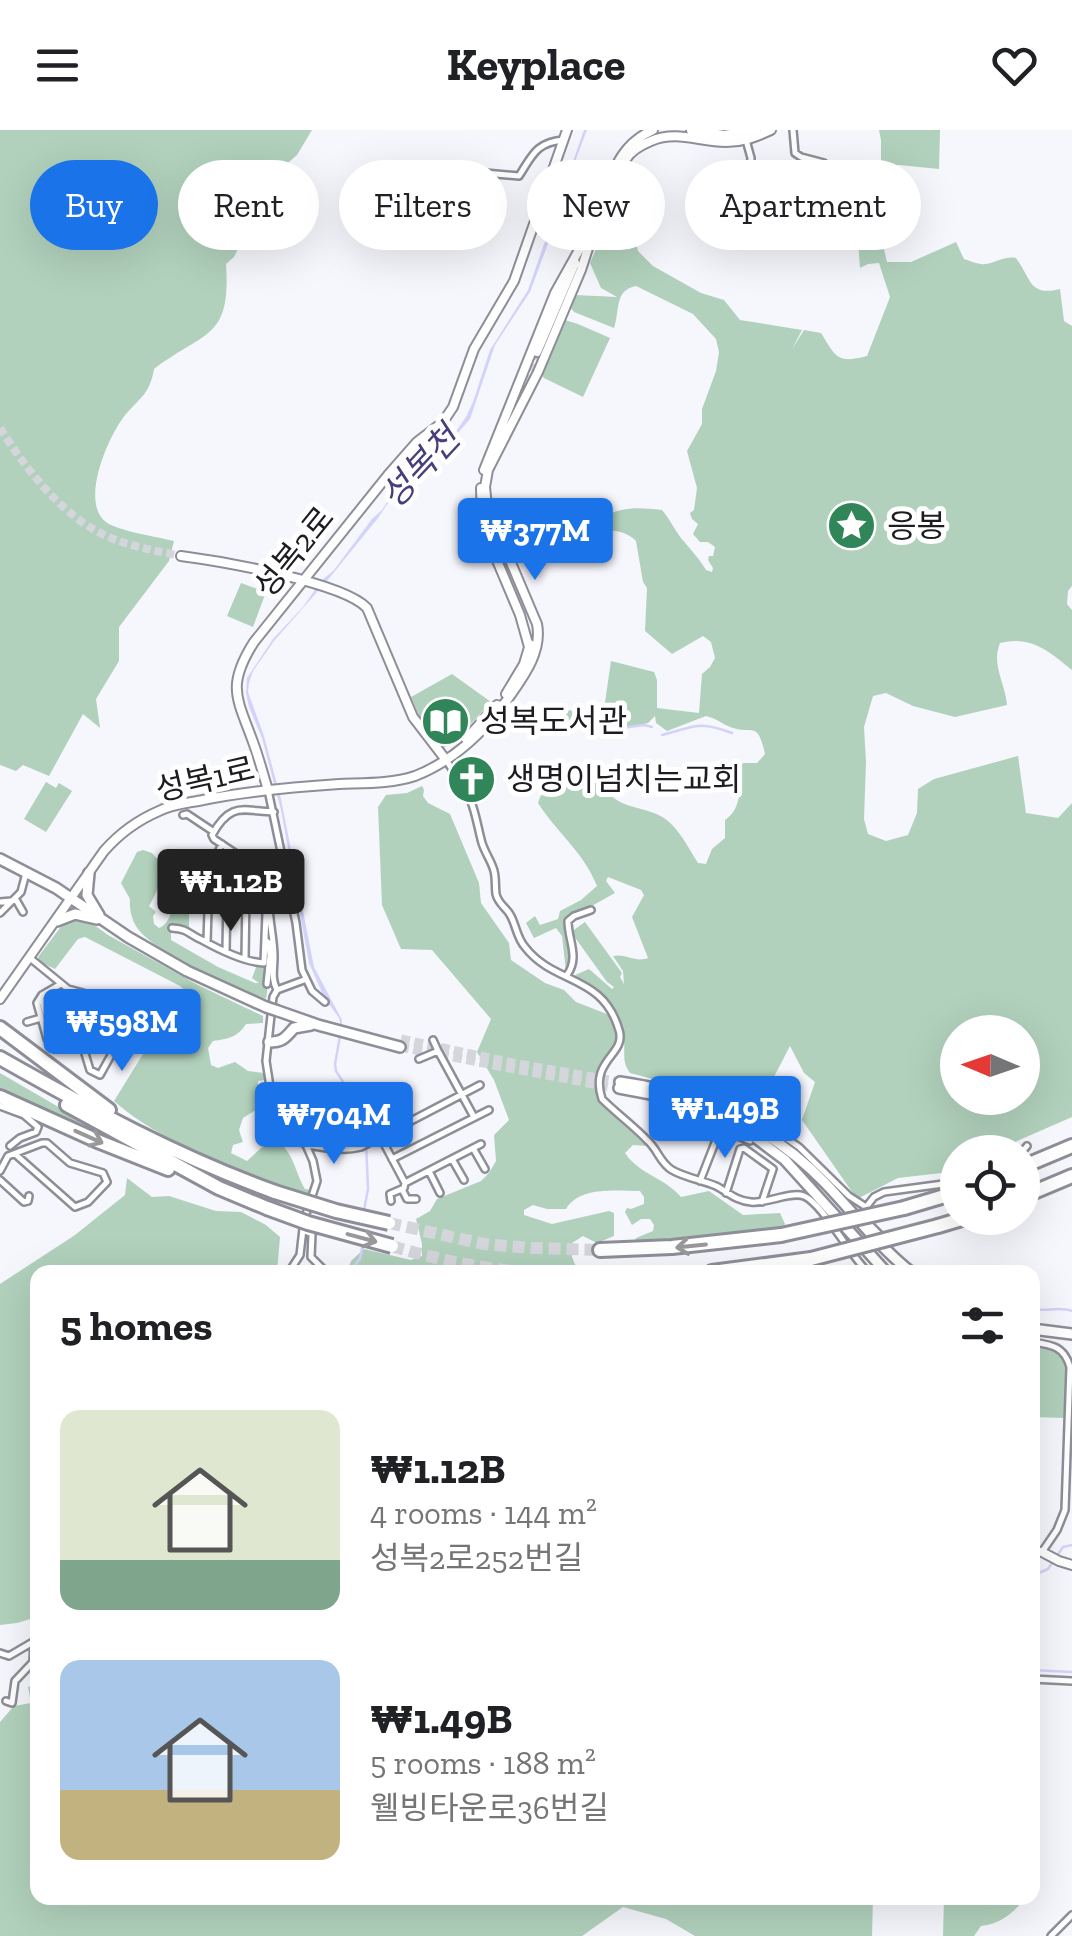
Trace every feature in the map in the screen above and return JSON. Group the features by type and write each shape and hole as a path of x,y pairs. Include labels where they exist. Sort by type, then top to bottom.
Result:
{"highway":[{"path":"1,1028 112,1112 230,1175"},
{"path":"0,1058 15,1071 219,1188"},
{"path":"0,1067 178,1154 230,1175 336,1211 389,1224"},
{"path":"0,1097 100,1142 267,1208 392,1246"},
{"path":"1040,1159 1072,1146"},
{"path":"1040,1189 1072,1176"},
{"path":"600,1250 672,1248 781,1235 940,1197"},
{"path":"765,1265 810,1259 940,1225"}],"main road":[{"path":"0,859 188,971 266,1007 351,1034 401,1043"},
{"path":"89,873 87,895 104,922"},
{"path":"57,921 75,914 104,922"},
{"path":"278,1011 290,1024 290,1032"},
{"path":"268,1042 281,1041 297,1026 318,1025"},
{"path":"878,1265 793,1168 755,1137 702,1108 620,1086 690,1098 762,1131 808,1166 902,1265"},
{"path":"1040,1330 1072,1334"}],"street":[{"name":"성복2로","path":"304,980 274,812 275,789 239,706 236,682 241,663 388,475 444,421 453,407 474,349 514,281 568,130"},
{"path":"618,160 635,140 653,130"},
{"path":"691,130 724,135 756,130"},
{"path":"626,160 643,145 672,134 718,141 746,140 771,130"},
{"path":"793,130 795,153 812,160"},
{"path":"507,175 519,176 535,150 564,140"},
{"path":"746,140 751,160"},
{"path":"538,356 555,293 580,250"},
{"path":"538,356 583,250"},
{"path":"531,661 534,644 530,623 482,524 480,490 484,468 581,270 586,250"},
{"path":"516,402 487,474 486,500 538,630 536,654 531,661"},
{"path":"482,524 489,526 493,520"},
{"path":"504,547 497,548 529,647"},
{"path":"180,556 210,559 307,582 356,598 368,608 413,718 469,798 495,873 498,900 512,918 521,943 544,966 592,990 618,1027 621,1041 603,1065 599,1090 602,1099 651,1143 668,1167 746,1202 794,1194 807,1198 860,1265"},
{"name":"성복1로","path":"446,760 500,702 524,664 530,623"},
{"name":"성복1로","path":"0,999 114,840 132,826 159,810 214,798 275,789 400,780 422,773 453,756 490,722 531,661"},
{"path":"256,867 214,839 214,832 240,808 274,812"},
{"path":"183,815 188,814 214,832"},
{"path":"222,844 213,866 232,879 246,861"},
{"path":"212,881 219,870"},
{"path":"0,913 21,892 26,874"},
{"path":"267,984 266,894 270,885 288,882"},
{"path":"246,894 246,959"},
{"path":"266,894 277,990"},
{"path":"226,895 226,951"},
{"path":"0,902 13,900"},
{"path":"13,900 23,912"},
{"path":"206,942 208,910"},
{"path":"567,975 574,957 568,921 591,910"},
{"path":"172,928 186,928 226,951 266,963"},
{"path":"30,958 68,989 124,1017 128,1024 100,1075 90,1070 68,989"},
{"path":"294,1265 300,1255 306,1211 317,1182 314,1161 306,1145 275,1119 266,1061 272,997 277,990 304,980 325,1002"},
{"path":"57,1038 48,1040 37,1003 61,984"},
{"path":"40,997 47,1021 69,1016"},
{"path":"82,1040 90,1036 106,1005"},
{"path":"53,1006 57,1020"},
{"path":"26,1022 41,1018"},
{"path":"433,1040 474,1117"},
{"path":"419,1060 438,1051"},
{"path":"306,1145 338,1150 361,1147 480,1085"},
{"path":"0,1106 38,1127 36,1132 10,1146"},
{"path":"392,1159 490,1110"},
{"path":"747,1111 800,1146 849,1196 866,1207 869,1224 882,1238"},
{"path":"700,1181 718,1134 728,1132 750,1142"},
{"path":"380,1136 407,1199 416,1199"},
{"path":"0,1171 8,1156 47,1143 70,1163 103,1173 107,1182 88,1202 75,1207 15,1154"},
{"path":"391,1201 392,1193 481,1144"},
{"path":"473,1148 485,1169"},
{"path":"726,1193 740,1149 744,1148 772,1169 762,1202"},
{"path":"452,1158 464,1180"},
{"path":"429,1170 440,1193"},
{"path":"0,1180 24,1202 29,1196"},
{"path":"866,1207 884,1192 940,1184"},
{"path":"303,1230 312,1234 311,1257 319,1265"},
{"path":"1040,1343 1062,1350 1070,1367 1065,1510 1045,1554 1072,1565"},
{"path":"0,1653 9,1656 30,1644"},
{"path":"6,1701 12,1703 15,1681 30,1665"},
{"path":"1040,1679 1072,1681"},
{"path":"1051,1936 1072,1915"}],"green space":[{"path":"0,130 312,130 291,160 178,160 178,250 238,250 226,264 224,307 219,320 201,339 154,369 147,389 119,424 105,452 95,500 106,522 174,541 169,561 119,627 119,661 96,699 100,728 83,714 49,776 23,765 16,771 0,765"},
{"path":"879,130 940,130 939,169 921,167 921,160 881,160"},
{"path":"956,242 964,259 983,264 1016,258 1036,288 1060,289 1064,321 1072,326 1072,586 1067,604 1072,610 1072,670 1039,646 1011,641 1000,643 997,659 1007,705 955,717 913,706 886,693 873,696 864,727 864,819 868,834 886,841 908,835 917,813 918,789 934,779 1018,756 1026,813 1058,818 1072,803 1072,1117 1031,1135 940,1135 940,1173 898,1178 857,1199 802,1120 815,1082 804,1073 790,1046 764,1096 732,1100 630,1073 622,1030 613,1011 575,975 589,969 614,987 571,932 585,922 622,973 624,984 623,971 613,956 648,958 632,917 644,895 641,890 608,877 606,881 615,893 563,922 569,944 566,971 562,936 556,928 534,938 526,923 535,916 540,925 558,919 560,911 597,886 585,862 538,803 551,779 604,783 621,803 669,822 698,863 706,864 712,849 725,838 725,820 735,810 739,789 737,766 757,763 765,754 757,732 730,727 706,716 667,731 656,723 655,716 648,723 626,728 575,727 542,715 544,706 603,716 611,661 654,672 657,708 699,713 702,674 715,658 711,642 703,636 672,654 645,631 647,588 636,541 594,524 626,509 662,510 706,570 712,572 708,560 715,547 700,542 693,534 698,524 690,513 694,510 697,488 687,451 702,424 702,409 716,371 716,339 693,314 636,286 621,297 614,328 570,307 575,295 617,297 601,288 590,263 596,250 638,250 653,266 701,293 724,300 740,320 802,330 792,349 804,330 821,333 843,359 867,356 890,297 879,263 860,268 859,250 884,250 887,262 911,262"},
{"path":"565,320 610,338 583,397 541,374"},
{"path":"241,583 266,592 253,627 227,616"},
{"path":"452,674 491,702 444,748 421,720 411,697"},
{"path":"46,782 56,788 59,783 72,791 46,832 24,819"},
{"path":"422,786 428,803 450,814 479,883 481,903 509,943 511,960 545,983 564,990 576,1002 612,1016 618,1036 613,1051 597,1070 595,1085 602,1102 647,1146 633,1145 625,1153 681,1197 709,1191 743,1215 780,1213 785,1224 781,1231 635,1241 653,1231 654,1225 650,1219 641,1219 632,1225 625,1212 644,1204 640,1191 599,1191 580,1196 566,1209 533,1205 524,1210 524,1215 552,1224 614,1213 614,1236 597,1243 583,1236 572,1243 575,1265 350,1265 364,1249 411,1260 422,1256 416,1219 430,1211 437,1199 481,1181 489,1173 496,1161 494,1135 509,1120 494,1080 477,1052 491,1019 432,950 401,949 382,905 378,807 386,795 407,793"},
{"path":"137,852 152,853 165,868 149,906 156,912 154,924 159,928 164,925 171,911 189,911 189,928 171,927 171,940 255,983 259,983 252,978 257,965 266,966 266,999 179,960 138,929 121,883"},
{"path":"72,917 87,920 198,985 263,1016 263,1023 246,1024 236,1035 213,1041 208,1048 211,1065 218,1068 235,1062 248,1071 264,1073 264,1080 258,1081 257,1109 243,1118 239,1130 243,1142 233,1145 231,1153 247,1161 276,1141 290,1156 305,1189 311,1190 309,1194 233,1168 180,1144 114,1101 156,1033 183,1020 196,993 189,994 85,937 78,939 55,969 40,962 38,957"},
{"path":"0,1073 124,1145 126,1148 0,1093"},
{"path":"127,1178 152,1197 169,1196 216,1211 241,1212 280,1237 278,1265 30,1265 30,1619 0,1625 0,1284 75,1235 125,1195"},
{"path":"1040,1349 1055,1352 1065,1366 1065,1418 1040,1417"},
{"path":"30,1703 30,1905 873,1905 872,1936 695,1936 666,1919 623,1907 582,1936 0,1936 0,1722 14,1706"},
{"path":"944,1905 1018,1905 1006,1916 981,1926 974,1936 943,1936"}],"water":[{"path":"584,130 587,130 576,160"},
{"path":"542,250 546,250 530,292 495,345 470,419 400,485 378,518 274,641 249,683 248,692 281,799 314,967 342,1020 340,1024 309,963 281,810 262,738 249,707 247,678 273,639 334,570 397,486 428,454 457,430 473,402 490,350 528,290"}],"waterway":[{"path":"513,710 576,726 652,727"},
{"path":"662,735 703,726 732,733"},
{"path":"340,1036 336,1071 347,1088 366,1143 368,1189 364,1210"},
{"path":"355,1265 363,1243"},
{"path":"1040,1310 1072,1311"},
{"path":"1040,1572 1048,1569 1063,1547 1072,1545"},
{"path":"1040,1670 1072,1672"}],"tunnel":[{"path":"514,403 537,352"},
{"path":"0,428 34,476 77,519 119,541 181,556"},
{"path":"483,506 501,559"},
{"path":"401,1039 620,1082"},
{"path":"400,1047 609,1087"},
{"path":"389,1223 484,1244 600,1250"},
{"path":"392,1246 474,1265"}],"place":[{"name":"응봉","path":"852,526"},
{"name":"성복도서관","path":"445,721"},
{"name":"생명이넘치는교회","path":"471,779"}],"water label":[{"name":"성복천","path":"420,467"}]}
